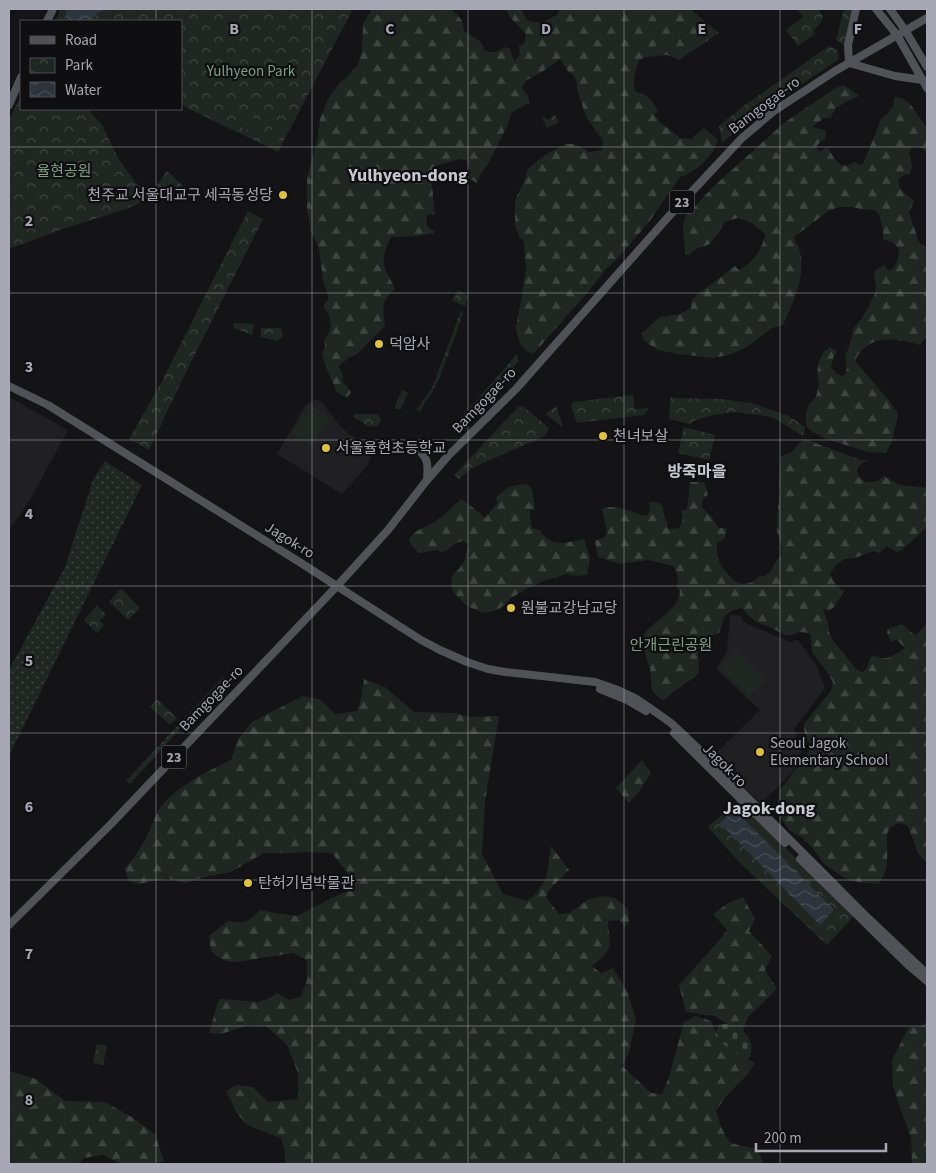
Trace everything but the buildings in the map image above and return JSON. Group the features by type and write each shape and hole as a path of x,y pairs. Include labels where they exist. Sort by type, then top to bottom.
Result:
{"main road":[{"path":"856,9 848,45 849,63 895,76 923,80"},
{"path":"876,9 897,35 927,88"},
{"path":"890,9 906,30 927,67"},
{"name":"Bamgogae-ro","path":"9,925 112,823 337,586 388,530 427,480 454,450 516,389 670,215 742,138 774,111 849,63 927,18"},
{"path":"9,105 20,79"},
{"name":"Jagok-ro","path":"9,386 55,409 421,640 440,650 488,669 595,682 635,698 657,712 707,757 869,919 927,974"},
{"path":"417,449 424,455 428,463 427,480"},
{"name":"Jagok-ro","path":"572,679 627,700 668,727 908,965 927,980"}],"shaded area":[{"path":"9,397 68,430 31,498 9,530"},
{"name":"서울율현초등학교","path":"314,400 323,403 340,426 350,435 370,445 373,451 367,466 342,494 277,454 306,404"},
{"path":"730,614 741,616 743,622 791,642 798,640 817,666 825,688 794,729 802,751 796,768 761,804 717,760 716,753 760,710 716,669 727,651"}],"green space":[{"name":"Yulhyeon Park","path":"60,9 353,9 278,152 182,105 182,20 56,20"},
{"path":"372,9 451,9 462,20 464,31 481,42 485,51 495,52 505,47 510,49 514,61 519,56 519,46 524,44 526,34 509,16 506,9 521,9 527,20 543,22 558,14 559,9 692,9 719,33 679,60 667,55 646,57 639,60 634,76 634,84 636,92 644,94 650,99 658,112 654,114 660,122 680,138 691,139 704,128 718,140 704,163 680,177 649,222 535,352 532,353 526,351 521,345 516,327 526,267 523,240 519,236 515,225 515,200 526,178 527,170 545,155 565,144 579,146 589,152 602,150 603,141 586,117 574,76 560,59 525,81 522,88 529,98 529,103 512,112 507,126 477,183 470,179 468,161 460,159 435,166 431,176 435,215 428,214 426,222 434,233 418,236 391,237 385,253 384,264 395,289 385,301 383,310 385,326 357,354 338,366 343,377 342,381 351,392 347,398 337,392 322,354 325,346 324,340 331,326 329,315 324,308 328,295 323,280 319,248 311,231 307,208 307,178 318,137 320,119 328,99 338,85 358,65 362,51 363,24"},
{"path":"797,9 818,9 823,16 820,24 813,30 815,34 798,46 786,30 803,17"},
{"path":"844,9 854,9 846,47 836,40"},
{"path":"829,46 838,50 839,59 752,118 722,143 719,126 745,105"},
{"path":"844,85 859,96 836,108 830,118 824,118 812,127 825,130 826,133 825,139 816,147 819,152 827,147 841,165 847,166 854,162 862,165 880,120 894,104 894,97 902,98 911,105 927,128 927,152 919,147 912,147 909,152 912,166 910,174 904,175 898,180 900,189 914,201 909,212 919,242 927,248 927,336 920,345 892,339 874,342 860,352 855,361 892,404 898,414 892,441 886,453 868,452 824,438 811,431 806,423 809,404 816,397 819,383 817,373 819,361 824,352 830,347 837,352 831,367 837,374 843,376 847,368 845,356 854,328 862,318 875,294 874,276 876,270 884,265 889,271 897,262 899,249 893,243 883,239 879,214 874,210 839,207 828,211 793,238 800,250 801,271 791,308 783,325 772,328 745,348 728,355 713,358 678,354 658,350 644,341 641,334 660,317 680,314 691,308 692,299 735,266 739,270 749,264 762,245 765,234 750,222 738,218 725,222 708,245 698,248 689,255 685,255 683,224 686,216 712,188 784,123 834,89"},
{"name":"율현공원","path":"20,98 20,110 90,110 102,125 118,158 145,192 154,190 167,171 183,186 123,210 9,249 9,120"},
{"path":"245,114 264,123 259,135 239,126"},
{"path":"555,115 559,122 547,128 542,118 544,116 547,120"},
{"path":"274,127 283,131 277,144 267,140"},
{"path":"248,211 263,219 149,450 129,439 161,383"},
{"path":"458,290 468,296 465,306 452,301"},
{"path":"461,311 463,312 456,334 439,379 420,412 416,410 432,388"},
{"path":"234,323 254,324 252,335 234,328"},
{"path":"261,328 281,328 283,336 277,341 261,337"},
{"path":"516,355 518,362 458,428 453,426 498,376"},
{"path":"402,390 408,393 401,409 394,409"},
{"path":"633,395 635,409 649,408 644,415 577,423 571,407 573,402"},
{"path":"670,398 721,399 752,403 789,416 805,427 803,436 772,417 736,412 714,415 689,424 669,419"},
{"path":"309,404 330,418 312,446 291,433"},
{"path":"523,406 549,428 545,436 472,468 459,479 454,475 518,407"},
{"path":"556,406 563,426 562,427 546,414"},
{"path":"356,414 377,414 381,418 380,423 376,427 368,426 353,416"},
{"path":"684,427 715,435 709,460 678,453"},
{"name":"안개근린공원","path":"805,439 855,458 867,460 857,470 859,477 866,482 878,481 884,476 900,485 927,488 927,527 902,550 897,552 887,546 879,553 873,551 855,558 844,559 836,565 830,574 839,588 844,591 834,607 829,611 823,609 829,632 834,642 855,668 863,672 873,655 886,658 905,648 896,640 891,642 887,633 888,629 902,624 916,635 927,624 927,864 918,853 908,826 898,823 887,834 886,866 878,884 849,881 824,864 812,847 801,837 789,830 779,815 780,789 805,759 811,747 804,730 804,724 831,691 833,682 812,652 810,633 799,632 785,635 758,623 742,608 731,611 724,619 719,633 713,635 698,650 699,672 696,676 662,700 652,689 650,669 644,650 643,639 649,628 674,606 678,599 680,591 676,586 678,581 677,573 673,566 648,560 620,564 598,557 595,541 605,537 607,532 602,509 606,507 646,516 650,511 649,502 656,502 662,505 665,519 668,523 667,528 680,528 683,518 681,511 687,509 690,482 704,482 708,495 703,498 702,507 719,528 727,528 725,538 717,543 718,559 723,568 733,580 742,584 750,583 759,577 767,575 781,556 782,549 777,531 781,456 792,452"},
{"path":"105,461 142,485 9,756 9,670 65,567 93,480"},
{"path":"527,484 532,489 535,510 529,509 532,528 540,530 544,536 554,542 584,539 590,558 587,575 576,576 567,574 546,580 511,598 497,610 483,613 467,606 455,594 452,588 451,579 465,559 468,544 462,541 454,544 446,551 440,552 437,550 421,553 412,546 409,539 418,530 439,519 461,499 485,518 498,502 495,499 502,492 509,487"},
{"path":"121,588 140,608 128,620 109,602"},
{"path":"97,605 106,614 100,621 104,625 97,633 84,620"},
{"path":"736,651 765,680 749,697 720,667"},
{"path":"223,677 226,679 130,784 126,781"},
{"path":"364,679 385,687 414,712 455,713 470,717 499,716 485,801 482,854 503,894 527,901 535,895 546,879 551,846 569,870 549,890 546,897 559,914 570,913 587,900 604,896 615,898 628,909 629,921 625,927 619,920 608,921 610,947 604,956 592,966 601,973 613,968 627,991 636,1019 629,1053 622,1066 651,1093 662,1094 669,1077 684,1022 695,1016 711,1021 719,1040 736,1053 755,1063 748,1074 729,1093 716,1110 721,1127 730,1143 757,1149 764,1164 285,1164 285,1151 281,1138 247,1125 236,1112 226,1091 237,1085 253,1087 268,1102 298,1099 298,1073 287,1045 266,1026 249,1025 221,1034 209,1033 219,999 258,1002 268,999 277,993 290,1000 301,996 307,980 307,960 293,953 237,962 226,961 211,951 209,936 228,921 246,921 260,910 297,916 356,887 332,853 264,853 231,872 185,883 167,878 138,884 128,880 125,868 142,845 158,811 164,803 191,781 231,760 238,739 252,722 303,696 321,700 335,714 357,711"},
{"path":"157,699 177,718 170,725 150,707"},
{"path":"642,760 651,773 629,803 616,788"},
{"path":"737,801 853,917 827,945 740,863 708,827"},
{"path":"743,897 755,919 749,931 772,956 765,970 777,989 748,1017 742,1033 715,1016 686,1012 679,985 727,930 713,914 727,904"},
{"path":"927,1021 927,1164 912,1164 911,1138 893,1087 892,1060 909,1027 920,1027"},
{"path":"719,1024 737,1024 741,1028 751,1043 750,1058 744,1059 723,1044 715,1035"},
{"path":"97,1044 107,1046 103,1065 93,1063"},
{"path":"9,1071 36,1079 65,1101 105,1102 130,1116 155,1134 164,1161 150,1164 121,1164 103,1155 84,1158 78,1164 9,1164"}],"water":[{"path":"66,9 106,9 97,13 91,20 68,20"},
{"path":"734,809 834,910 820,925 720,823"}],"place":[{"name":"천주교 서울대교구 세곡동성당","path":"283,195"},
{"name":"덕암사","path":"379,344"},
{"name":"천녀보살","path":"603,436"},
{"name":"서울율현초등학교","path":"326,448"},
{"name":"원불교강남교당","path":"511,608"},
{"name":"Seoul Jagok Elementary School","path":"760,752"},
{"name":"탄허기념박물관","path":"248,883"}],"district":[{"name":"Yulhyeon-dong","path":"408,175"},
{"name":"방죽마을","path":"697,471"},
{"name":"Jagok-dong","path":"769,808"}]}
